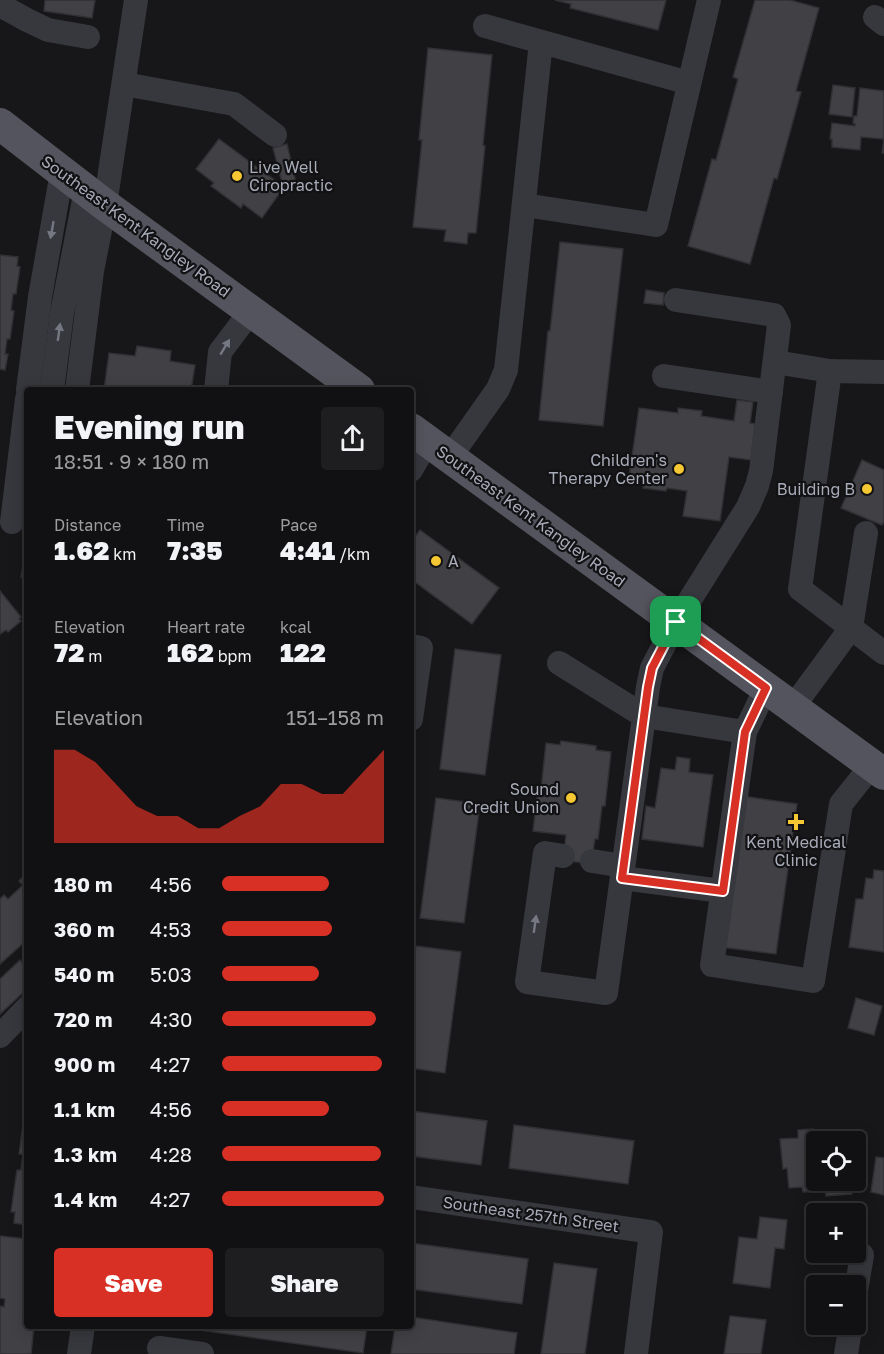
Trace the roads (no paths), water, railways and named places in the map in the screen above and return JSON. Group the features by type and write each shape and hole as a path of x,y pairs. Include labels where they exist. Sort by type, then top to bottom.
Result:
{"main road":[{"name":"Southeast Kent Kangley Road","path":"0,124 355,387"},
{"name":"Southeast Kent Kangley Road","path":"429,442 878,770"}],"street":[{"path":"28,387 40,297 85,189 124,84 136,0"},
{"path":"524,205 656,225 709,0"},
{"path":"0,5 48,30 88,37"},
{"path":"485,26 689,83"},
{"path":"414,465 429,442 498,389 506,370 541,42"},
{"path":"124,84 234,104 275,135"},
{"path":"51,387 62,313 85,189"},
{"path":"76,387 92,271 85,189"},
{"path":"563,856 545,854 527,982 606,993 652,668 676,622 748,507 757,486 761,471 779,326 774,315 676,300"},
{"path":"216,387 220,352 251,311"},
{"path":"775,363 830,371 884,372"},
{"path":"830,371 800,589 884,653"},
{"path":"664,376 771,392"},
{"path":"13,521 24,425"},
{"path":"793,707 851,628 866,533"},
{"path":"414,676 416,647"},
{"path":"559,663 644,716 745,732"},
{"path":"766,688 745,732 712,965 813,981 841,804 878,770"},
{"path":"592,861 623,872 723,891"},
{"path":"0,1036 24,1011"},
{"name":"Southeast 257th Street","path":"414,1197 651,1232 636,1354"},
{"path":"79,1354 83,1329"},
{"path":"846,1354 849,1335"},
{"path":"160,1343 202,1354"}],"place":[{"name":"Live Well Ciropractic","path":"237,176"},
{"name":"Children's Therapy Center","path":"679,469"},
{"name":"Building B","path":"867,489"},
{"name":"A","path":"436,561"},
{"name":"Sound Credit Union","path":"571,798"},
{"name":"Kent Medical Clinic","path":"796,822"}]}
